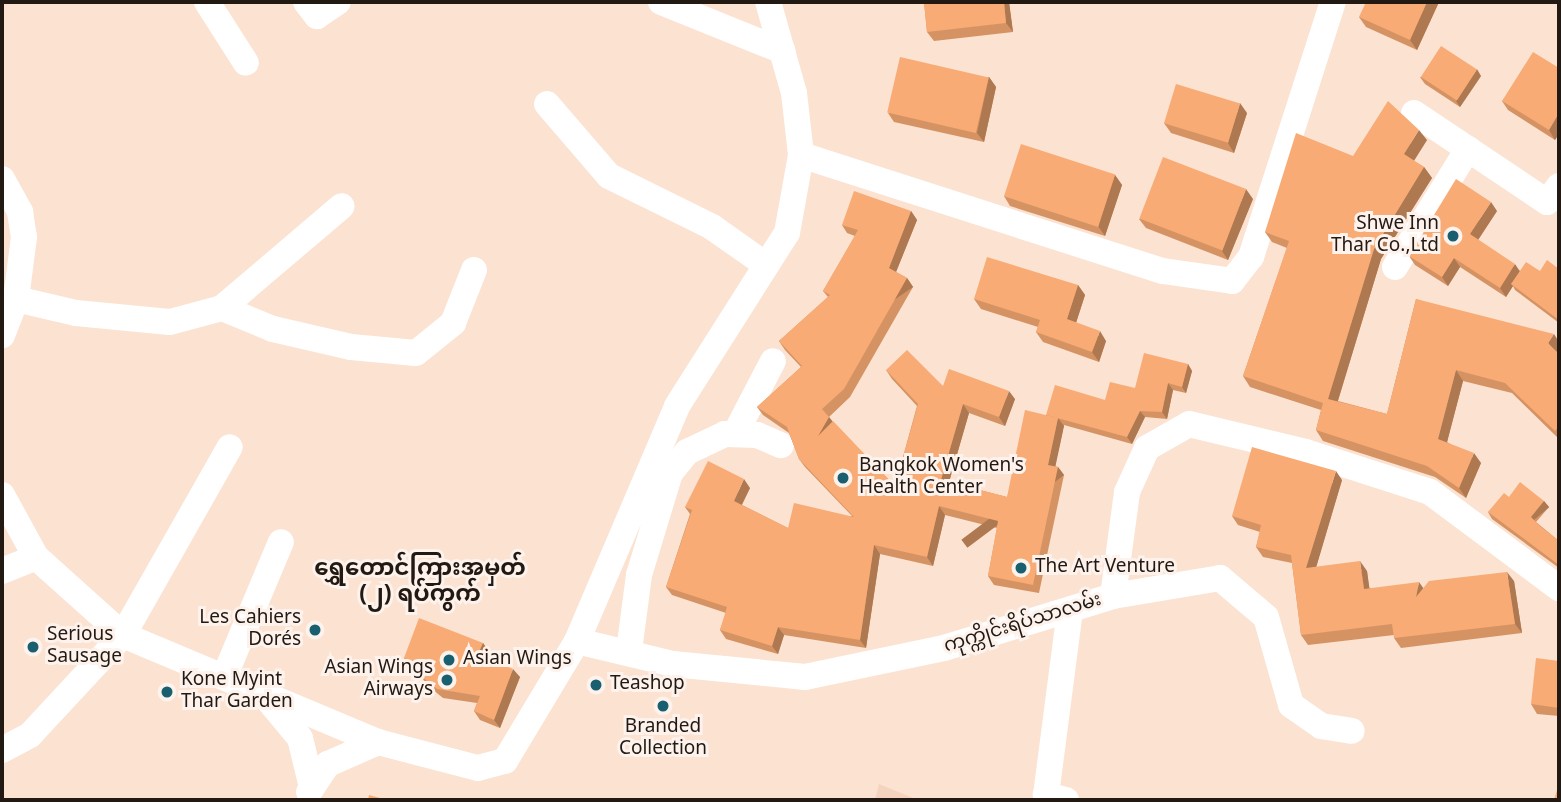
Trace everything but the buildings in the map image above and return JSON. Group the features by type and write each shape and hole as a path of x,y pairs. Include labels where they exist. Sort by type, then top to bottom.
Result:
{"street":[{"path":"207,2 246,63"},
{"path":"306,2 317,16 338,2"},
{"path":"661,2 783,51"},
{"path":"2,495 36,557 123,635 225,675 378,742 478,768 505,761 577,641 677,406 787,233 801,155 783,51 768,2"},
{"path":"801,155 1163,271 1232,281 1251,257 1333,2"},
{"path":"547,104 609,176 712,227 766,265"},
{"path":"1414,113 1546,202 1559,186"},
{"path":"1395,267 1468,149"},
{"path":"2,179 20,212 24,237 16,299 2,335"},
{"path":"16,299 76,313 170,322 222,308 342,206"},
{"path":"222,308 312,338 416,353 453,323 474,270"},
{"path":"736,435 773,361"},
{"name":"ကုက္ကိုင်းရိပ်သာလမ်း","path":"577,641 715,671 805,677 944,648 1113,596 1127,492 1147,448 1189,424 1306,452 1430,492 1559,588"},
{"path":"629,652 639,575 670,473 687,452 736,435 781,446"},
{"path":"2,750 30,735 123,635 230,447"},
{"path":"225,675 281,542"},
{"path":"2,571 36,557"},
{"path":"1113,596 1220,578 1266,617 1291,705 1321,726 1352,731"},
{"path":"1066,800 1045,795 1070,611"},
{"path":"260,692 300,738 309,792"},
{"path":"309,792 328,764 378,742"}],"shaded area":[{"path":"879,784 918,800 875,800"}],"place":[{"name":"Shwe Inn Thar Co.,Ltd","path":"1453,236"},
{"name":"Bangkok Women's Health Center","path":"843,478"},
{"name":"The Art Venture","path":"1021,568"},
{"name":"Les Cahiers Dorés","path":"315,630"},
{"name":"Serious Sausage","path":"33,647"},
{"name":"Asian Wings","path":"449,660"},
{"name":"Asian Wings Airways","path":"447,680"},
{"name":"Teashop","path":"596,685"},
{"name":"Kone Myint Thar Garden","path":"167,692"},
{"name":"Branded Collection","path":"663,706"}],"district":[{"name":"ရွှေတောင်ကြားအမှတ် (၂) ရပ်ကွက်","path":"420,583"}]}
